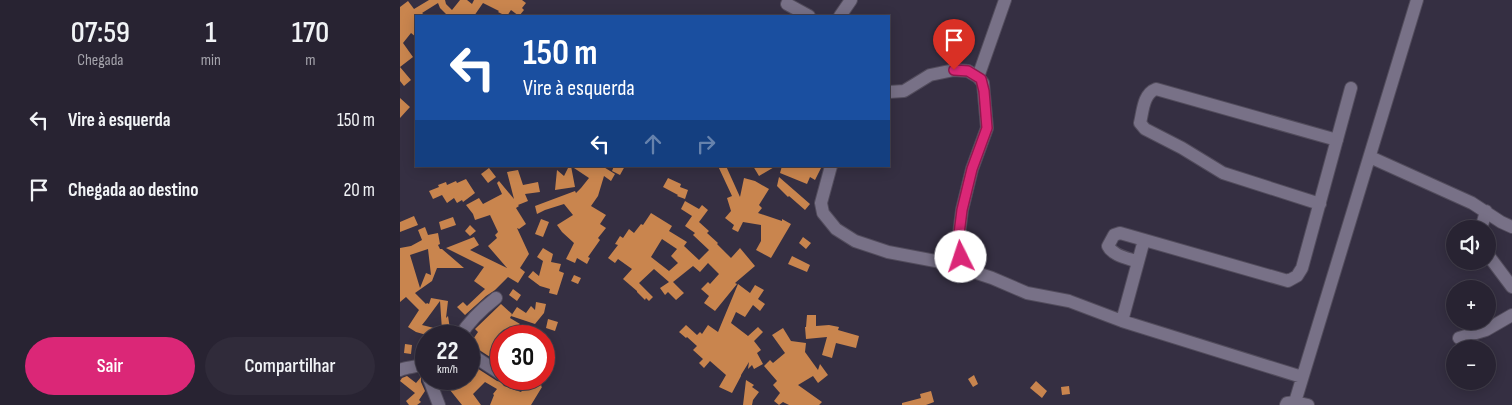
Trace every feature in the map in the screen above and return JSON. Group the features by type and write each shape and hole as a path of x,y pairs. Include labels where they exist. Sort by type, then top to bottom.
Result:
{"street":[{"path":"841,15 851,0"},
{"path":"978,77 1005,0"},
{"path":"1308,405 1289,404 1302,377 1417,0"},
{"path":"787,4 808,15"},
{"path":"890,92 904,91 930,75 962,70 978,77 983,84 987,128 972,169 962,210 959,234 962,268"},
{"path":"1138,262 1115,254 1109,248 1109,243 1114,235 1120,233 1288,281 1297,276 1302,268 1351,88"},
{"path":"1320,204 1223,173 1182,148 1145,129 1140,123 1146,97 1149,92 1156,89 1337,140"},
{"path":"1370,157 1472,203 1512,227"},
{"path":"831,167 821,208 826,219 843,234 855,241 878,249 938,260 992,278 1028,293 1069,301 1122,321 1302,377"},
{"path":"1484,220 1486,211"},
{"path":"1122,321 1144,240"},
{"path":"1496,266 1512,287"},
{"path":"467,325 496,298"},
{"path":"1459,338 1486,330 1512,315"},
{"path":"400,370 406,367 415,367"},
{"path":"433,390 438,405"}],"building":[{"path":"429,0 445,0 452,10 460,0 467,0 472,4 474,0 522,0 526,3 520,15 511,10 508,15 504,15 483,3 475,15 447,15 438,3 422,13 425,15 415,15 415,36 411,33 403,43 413,57 400,67 400,7 408,1 414,9"},
{"path":"400,67 411,80 404,86 400,81"},
{"path":"400,98 410,107 400,118"},
{"path":"568,167 571,167 575,187 555,190 557,170 564,176"},
{"path":"572,167 604,167 615,174 611,181 604,176 598,196 591,206 606,215 600,224 606,228 598,238 600,240 588,257 590,258 587,264 577,258 575,263 566,259 574,243 557,225 573,215 564,204 537,214 535,206 575,191 576,193 589,178"},
{"path":"614,167 624,167 620,175 612,171"},
{"path":"718,167 726,167 740,197 744,178 755,181 769,189 759,205 762,208 758,213 782,221 782,219 791,224 771,258 756,250 761,241 761,225 743,222 738,232 732,229 734,225 725,218 731,211 727,198 732,196"},
{"path":"754,167 774,167 759,176"},
{"path":"782,167 822,167 815,180 810,177 807,184 780,173"},
{"path":"489,168 496,177 488,183 481,174"},
{"path":"518,170 523,185 538,182 540,192 525,194 528,201 518,205 516,208 526,224 519,229 517,228 529,254 520,268 525,272 518,283 508,277 465,315 457,307 463,302 467,306 485,289 474,281 484,267 446,248 474,237 479,245 470,250 507,268 488,246 497,238 495,235 498,232 490,215 475,220 466,205 479,198 483,204 502,194 497,183 499,181 514,199 507,172"},
{"path":"779,177 810,204 805,210 777,186"},
{"path":"668,178 681,184 680,187 688,190 685,199 663,187"},
{"path":"466,179 475,193 463,202 462,200 457,203 454,198 447,203 442,195 433,199 429,191 446,182 447,185"},
{"path":"685,201 699,209 702,205 708,210 699,222 709,231 707,233 731,258 740,248 755,266 735,283 737,284 715,311 704,303 709,296 701,289 708,282 710,284 719,274 708,263 700,272 693,266 673,282 684,293 676,300 668,292 665,295 660,288 669,282 654,269 639,283 653,297 649,301 646,298 645,300 623,279 632,269 618,259 615,263 608,258 618,245 615,244 620,236 623,238 629,229 634,233 641,224 643,225 651,213 672,226 669,231 687,242 684,246 699,260 709,250 693,235 695,233 685,226 692,216 681,209","holes":["662,239 677,249 671,256 678,263 669,271 651,257"]},
{"path":"414,216 418,225 400,232 400,222"},
{"path":"453,217 456,225 441,230 439,222"},
{"path":"541,219 549,222 543,237 535,234"},
{"path":"470,225 476,231 470,236 465,231"},
{"path":"425,227 428,235 438,233 440,249 464,268 437,268 432,281 415,293 426,304 429,304 431,298 448,301 446,318 448,316 449,325 442,325 440,301 422,325 415,325 415,331 408,327 419,310 406,297 400,302 400,248 411,246 422,240 418,230","holes":["428,249 431,275 426,273 420,288 410,255"]},
{"path":"803,237 811,243 806,249 799,243"},
{"path":"543,248 553,254 551,262 561,264 559,271 564,273 557,295 549,293 550,289 540,286 528,277 533,271 539,276 543,261 537,257"},
{"path":"792,256 810,265 807,272 788,264"},
{"path":"574,275 581,278 578,284 571,281"},
{"path":"738,284 750,293 755,285 764,290 758,299 765,304 760,311 753,305 745,317 736,312 731,323 748,336 758,327 763,332 754,341 761,350 757,353 763,364 754,369 752,365 748,369 749,362 732,393 719,387 726,375 710,361 704,368 699,363 703,359 693,350 697,346 679,332 686,325 697,335 700,332 702,334 708,325 718,332"},
{"path":"513,289 521,295 517,301 509,295"},
{"path":"536,302 546,304 544,313 535,324 511,316 517,307 526,313 531,306 535,310"},
{"path":"501,304 512,314 510,318 519,325 490,325 490,357 480,350 479,325"},
{"path":"807,315 816,315 816,326 829,325 839,327 838,330 859,336 856,348 836,343 832,358 822,355 827,337 806,339"},
{"path":"548,319 558,322 555,331 555,325 547,325"},
{"path":"783,328 791,341 806,343 805,352 818,370 820,364 828,375 818,383 813,376 798,385 822,402 819,405 789,405 783,402 779,405 774,401 780,393 773,385 777,381 764,366 770,360 773,363 785,353 772,335"},
{"path":"405,344 412,345 411,354 404,353"},
{"path":"480,370 490,376 490,385 485,382 480,387"},
{"path":"974,375 978,384 973,387 968,379"},
{"path":"407,376 415,382 415,390 425,390 419,400 421,402 417,405 409,405 406,401 415,393 400,381"},
{"path":"746,380 754,385 752,387 759,392 752,405 743,405"},
{"path":"1036,381 1047,391 1042,398 1030,388"},
{"path":"1069,386 1070,394 1062,395 1061,387"},
{"path":"450,390 477,390 473,394 481,405 462,405"},
{"path":"496,390 515,390 521,392 522,390 540,390 531,405 490,405"},
{"path":"931,391 934,402 926,405 902,405 902,403 921,398 920,394"}],"route":[{"path":"954,70 968,71 981,79 984,91 987,128 979,146 962,210 959,234 961,257"}]}
